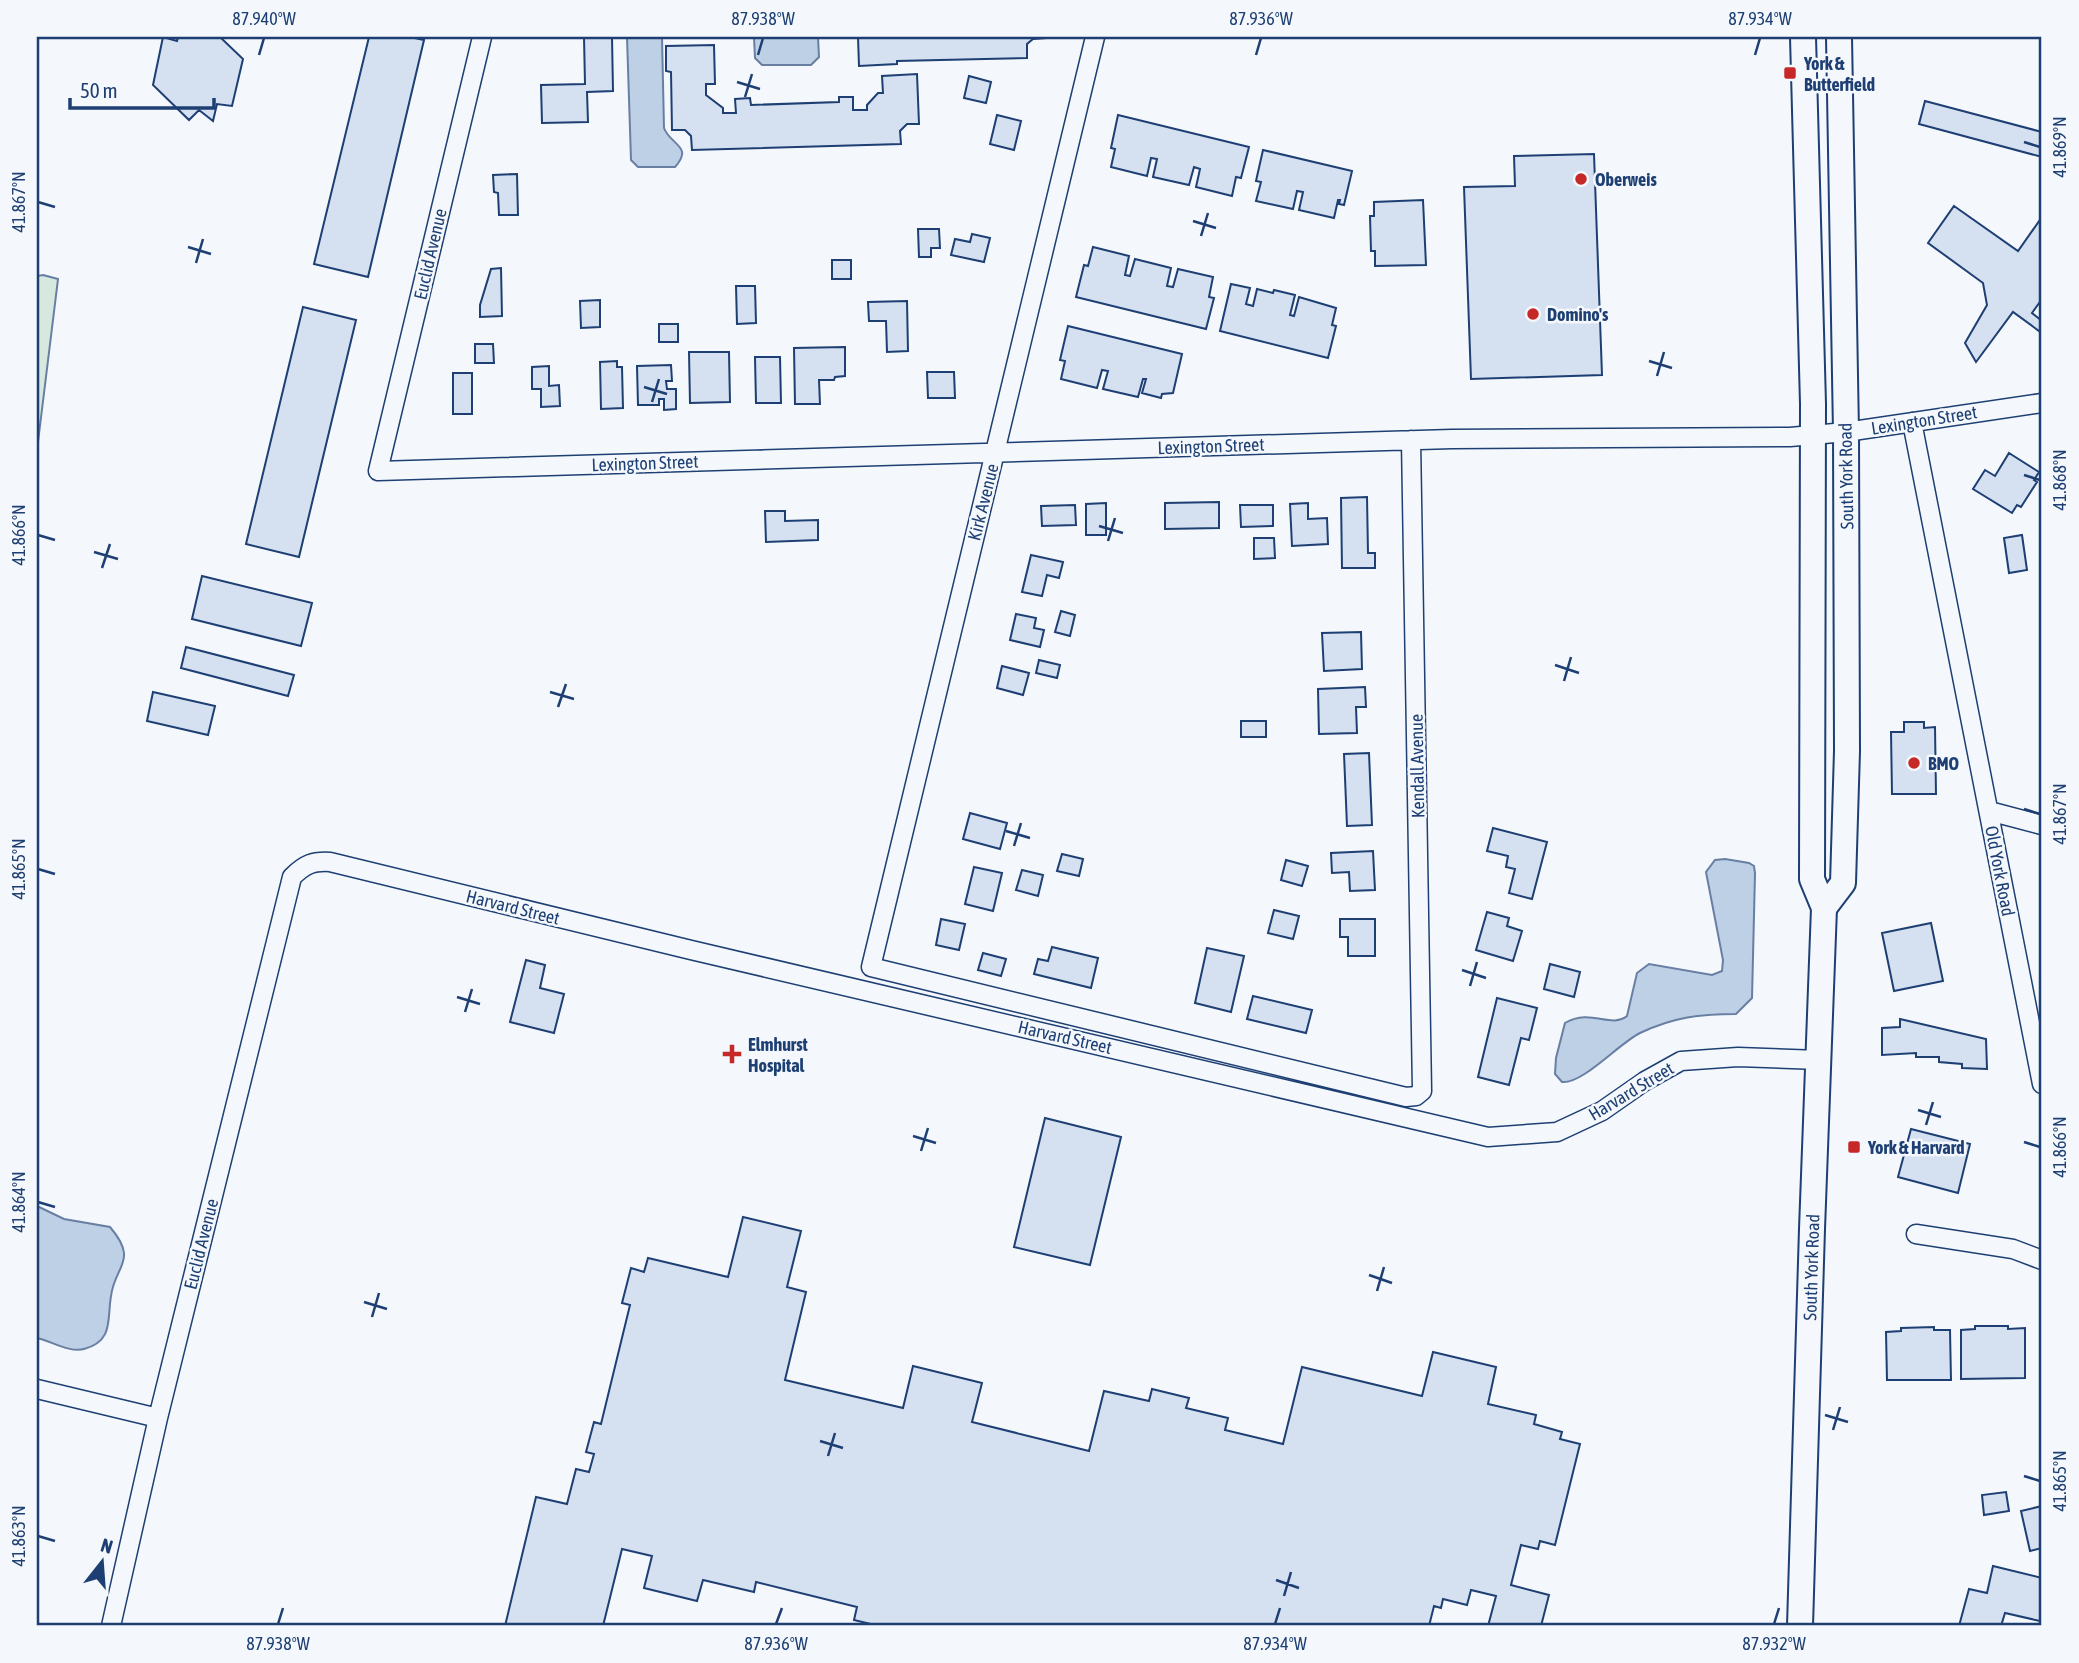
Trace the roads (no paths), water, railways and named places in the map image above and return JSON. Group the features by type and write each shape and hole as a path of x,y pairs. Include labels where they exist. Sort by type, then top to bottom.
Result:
{"main road":[{"name":"South York Road","path":"1800,1626 1824,908 1812,879 1813,434 1803,37"},
{"name":"South York Road","path":"1824,908 1843,883 1847,737 1846,432 1839,37"}],"street":[{"name":"Euclid Avenue","path":"378,471 482,37"},
{"name":"Kirk Avenue","path":"871,967 1095,37"},
{"name":"Lexington Street","path":"378,471 1411,440 1782,437 1846,432 2042,403"},
{"name":"Old York Road","path":"1912,422 2042,1084"},
{"name":"Kendall Avenue","path":"1411,440 1422,1091"},
{"path":"1989,811 2042,825"},
{"name":"Harvard Street","path":"302,866 314,861 330,862 691,950 1488,1137 1556,1132 1602,1111 1681,1061 1738,1057 1819,1060"},
{"name":"Euclid Avenue","path":"111,1626 158,1418 292,877 302,866"},
{"name":"Harvard Street","path":"871,967 1406,1097 1416,1096 1422,1091"},
{"path":"1916,1234 2012,1249 2042,1260"},
{"path":"37,1389 158,1418"}],"water":[{"path":"627,37 662,37 664,128 682,154 675,167 638,167 631,160"},
{"path":"754,37 818,37 819,57 811,65 762,65 755,58"},
{"path":"1725,859 1754,866 1752,998 1736,1014 1687,1018 1664,1023 1640,1033 1580,1077 1562,1082 1555,1074 1565,1023 1583,1017 1614,1020 1627,1016 1637,973 1649,964 1712,975 1722,971 1723,960 1706,872 1715,860"},
{"path":"37,1206 64,1219 110,1227 123,1248 123,1263 113,1286 105,1335 94,1345 84,1349 67,1348 37,1338"}],"place":[{"name":"York & Butterfield","path":"1790,73"},
{"name":"Oberweis","path":"1581,179"},
{"name":"Domino's","path":"1533,314"},
{"name":"BMO","path":"1914,763"},
{"name":"Elmhurst Hospital","path":"732,1054"},
{"name":"York & Harvard","path":"1854,1147"}]}
